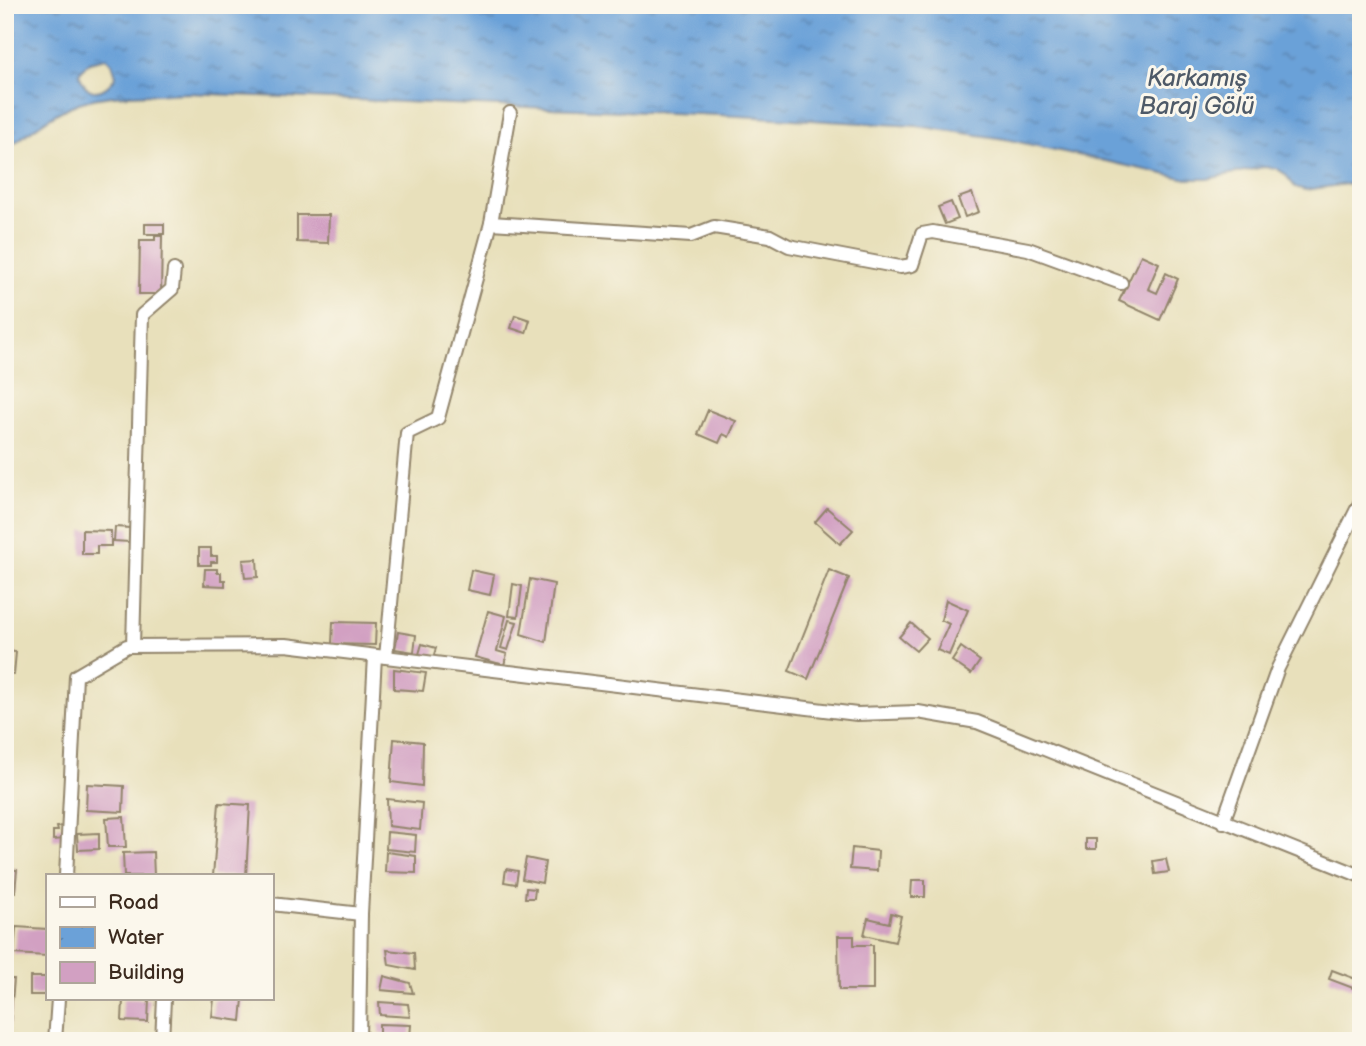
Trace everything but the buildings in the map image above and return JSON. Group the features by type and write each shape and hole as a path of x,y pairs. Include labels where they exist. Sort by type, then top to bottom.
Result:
{"street":[{"path":"359,1041 361,914 380,657 407,433 438,418 491,223 510,113"},
{"path":"491,223 691,236 714,226 770,236 789,246 900,267 912,265 922,234 933,232 1028,249 1121,283"},
{"path":"133,646 142,315 172,289 174,271"},
{"path":"1223,822 1278,668 1361,501"},
{"path":"66,874 76,676 127,646 286,645 857,713 918,712 977,722 1361,876"},
{"path":"273,904 361,914"},
{"path":"55,1041 58,1000"},
{"path":"162,1041 164,1000"}],"water":[{"name":"Karkamış Baraj Gölü","path":"5,5 1361,5 1361,182 1305,190 1295,187 1285,174 1276,168 1263,167 1207,179 1187,179 1005,139 917,126 187,93 118,96 79,103 50,118 5,150","holes":["106,58 112,63 116,76 106,87 90,90 82,81 79,73 89,62"]}]}
